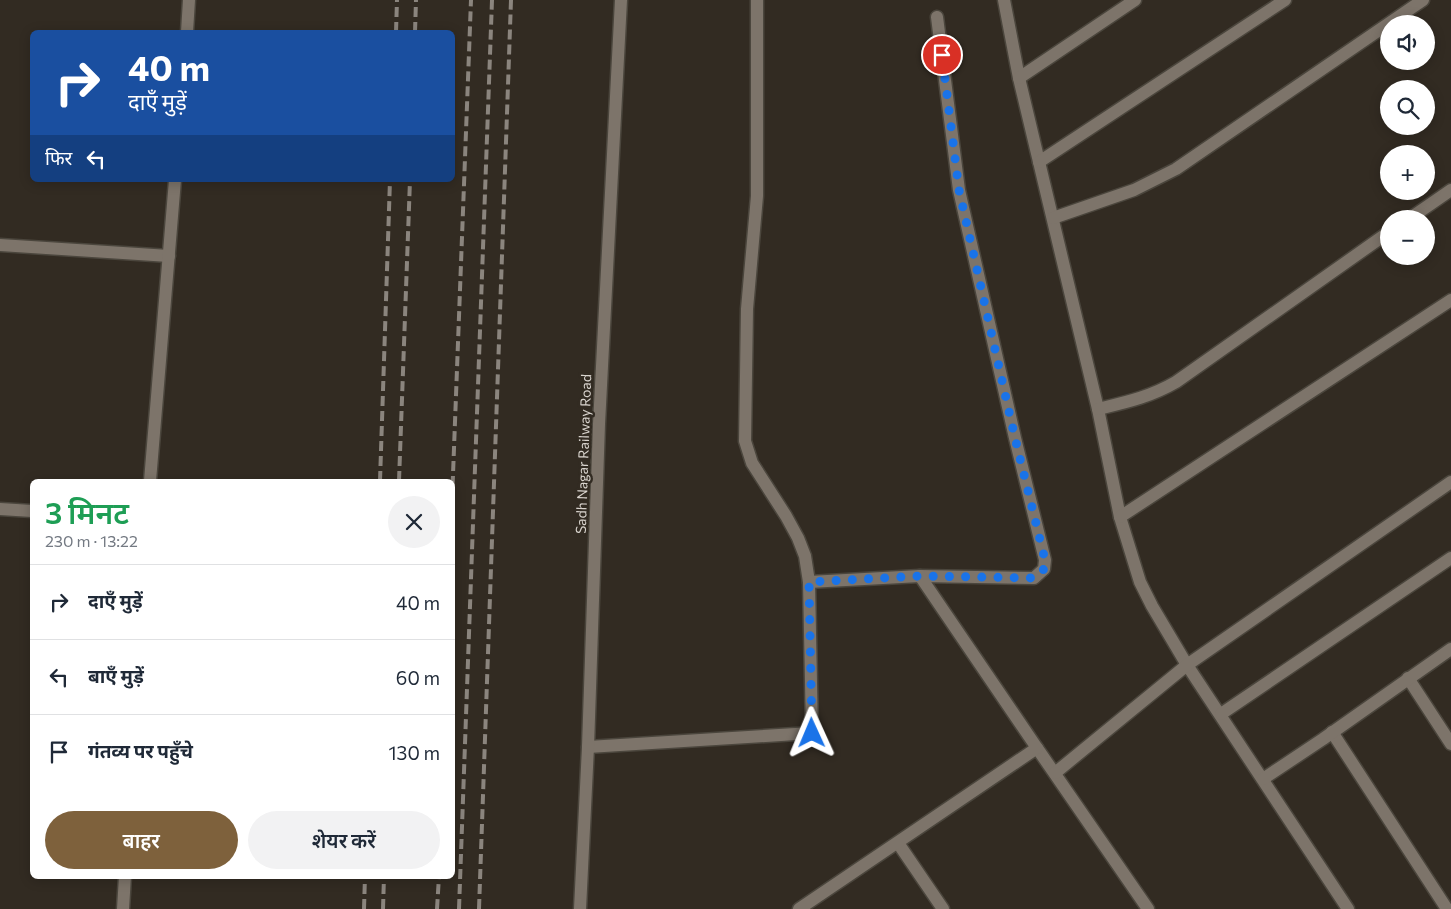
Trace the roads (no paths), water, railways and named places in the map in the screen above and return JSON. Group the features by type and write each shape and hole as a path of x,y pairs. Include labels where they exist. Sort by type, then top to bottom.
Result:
{"street":[{"path":"187,30 189,0"},
{"name":"Sadh Nagar Railway Road","path":"580,909 588,747 599,424 621,0"},
{"path":"588,747 812,733 809,582 805,556 786,516 752,463 745,441 747,309 757,196 757,0"},
{"path":"1004,0 1019,78 1098,409 1120,517 1140,582 1187,665 1348,909"},
{"path":"1019,78 1135,0"},
{"path":"1039,162 1285,0"},
{"path":"1053,218 1134,190 1176,169 1423,0"},
{"path":"809,582 920,576 1034,578 1044,569 1045,560 1015,438 959,190 937,17"},
{"path":"150,479 175,182"},
{"path":"1421,210 1451,190"},
{"path":"1098,409 1144,398 1176,382 1380,238"},
{"path":"0,245 169,256"},
{"path":"1120,517 1451,300"},
{"path":"1054,772 1187,665 1451,482"},
{"path":"0,509 30,511"},
{"path":"1221,714 1451,558"},
{"path":"920,576 1148,909"},
{"path":"1263,778 1451,649"},
{"path":"1408,678 1451,744"},
{"path":"1332,732 1447,909"},
{"path":"799,909 1037,748"},
{"path":"898,843 943,909"},
{"path":"123,909 125,879"}],"railway":[{"path":"396,30 397,0"},
{"path":"415,30 416,0"},
{"path":"453,479 471,0"},
{"path":"459,909 492,0"},
{"path":"479,909 511,0"},
{"path":"380,479 390,182"},
{"path":"399,479 410,182"},
{"path":"364,909 365,879"},
{"path":"383,909 384,879"},
{"path":"437,909 439,879"}]}
